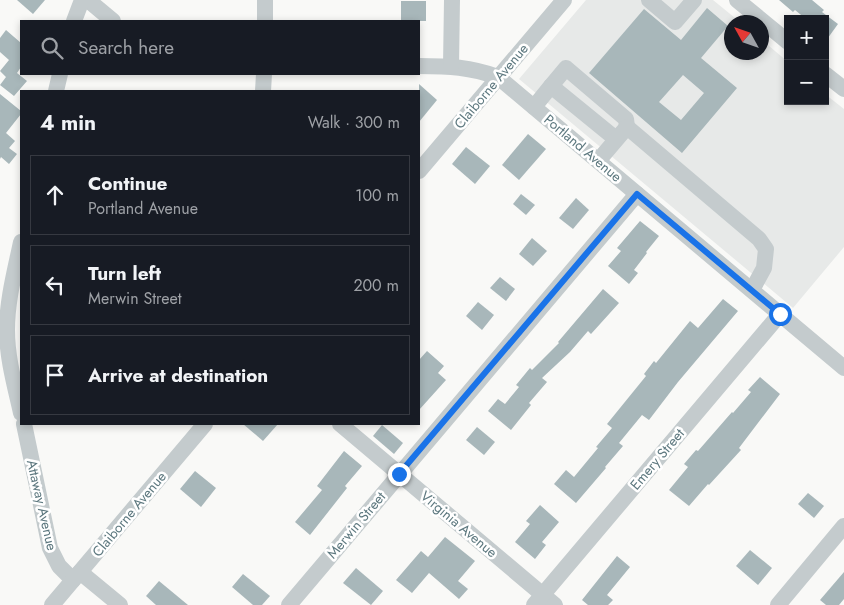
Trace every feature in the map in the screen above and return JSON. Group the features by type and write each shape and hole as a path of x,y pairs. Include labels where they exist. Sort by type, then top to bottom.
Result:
{"street":[{"path":"74,20 82,0"},
{"path":"88,0 112,20"},
{"path":"265,0 265,20"},
{"path":"451,66 452,0"},
{"name":"Claiborne Avenue","path":"420,170 564,0"},
{"path":"649,0 675,22 694,0"},
{"path":"737,0 784,39"},
{"name":"Portland Avenue","path":"420,66 451,66 478,70 498,77 844,368"},
{"path":"534,107 566,68 626,118 627,127 759,239 766,249 764,268 752,290"},
{"path":"56,90 60,75"},
{"path":"264,75 264,90"},
{"path":"829,77 844,90"},
{"path":"551,86 616,140"},
{"path":"598,161 627,127"},
{"name":"Merwin Street","path":"289,605 637,194"},
{"path":"20,247 12,285 7,331 8,350 20,408"},
{"name":"Emery Street","path":"544,602 780,314"},
{"name":"Attaway Avenue","path":"24,425 50,548 59,566 76,576 101,599 120,605"},
{"name":"Claiborne Avenue","path":"52,605 204,425"},
{"name":"Virginia Avenue","path":"341,425 544,602"},
{"path":"778,605 844,526"}],"shaded area":[{"path":"586,0 713,0 731,15 724,15 724,60 769,60 769,46 784,59 784,105 829,105 829,97 844,109 844,247 793,308 519,79"}],"building":[{"path":"17,0 45,0 33,14"},
{"path":"779,0 812,0 824,10 822,12 826,15 801,15 795,10 793,12"},
{"path":"401,1 426,1 426,21 401,20"},
{"path":"707,8 724,23 724,31 701,58 737,88 682,153 589,73 644,9 681,40","holes":["683,75 704,93 681,120 659,102"]},
{"path":"829,17 838,24 829,36"},
{"path":"6,30 20,42 20,68 17,73 27,81 14,96 0,85 6,77 0,71 9,60 0,52 0,38"},
{"path":"419,84 437,100 420,121 420,90"},
{"path":"0,94 20,110 20,115 6,133 15,141 9,148 17,154 9,164 1,157 0,159"},
{"path":"528,134 546,149 519,180 502,165"},
{"path":"466,147 490,166 475,184 452,164"},
{"path":"521,194 535,205 526,215 513,204"},
{"path":"576,198 589,210 573,229 559,218"},
{"path":"640,221 659,236 634,270 638,273 629,284 608,266 621,251 617,248"},
{"path":"532,238 547,251 533,266 519,254"},
{"path":"500,277 515,289 506,301 490,288"},
{"path":"603,289 619,303 591,334 588,331 570,352 542,378 547,382 529,403 531,405 511,430 488,411 498,399 505,404 519,387 516,385 530,368 532,370 559,343"},
{"path":"723,299 738,311 678,382 649,420 642,415 619,443 623,446 576,503 554,484 566,470 574,477 612,428 607,424 646,376 644,374 654,361 656,363 690,321 698,328"},
{"path":"478,302 494,315 482,330 466,316"},
{"path":"427,351 444,366 438,373 446,380 420,409 420,359"},
{"path":"760,377 780,394 739,448 741,450 689,506 669,490 688,467 684,464 733,413 751,392 748,390"},
{"path":"244,425 277,425 263,441"},
{"path":"382,425 403,443 394,454 373,436"},
{"path":"477,427 495,442 484,455 466,440"},
{"path":"344,451 362,466 345,486 347,488 310,535 295,522 322,490 317,486"},
{"path":"195,471 216,488 201,507 180,489"},
{"path":"808,493 824,506 814,518 798,504"},
{"path":"540,505 559,522 542,542 546,545 535,559 515,542 530,524 526,521"},
{"path":"445,537 475,561 458,581 468,589 459,599 429,573 412,593 396,580 421,551 428,557"},
{"path":"750,550 772,568 758,585 736,566"},
{"path":"617,556 630,567 607,595 613,600 608,605 588,605 582,600"},
{"path":"356,568 383,591 371,605 343,583"},
{"path":"844,572 844,599 839,605 826,605 820,600"},
{"path":"243,574 270,596 262,605 253,605 232,587"},
{"path":"159,581 188,605 156,605 146,596"}],"route":[{"path":"399,474 637,194 780,314"}]}
